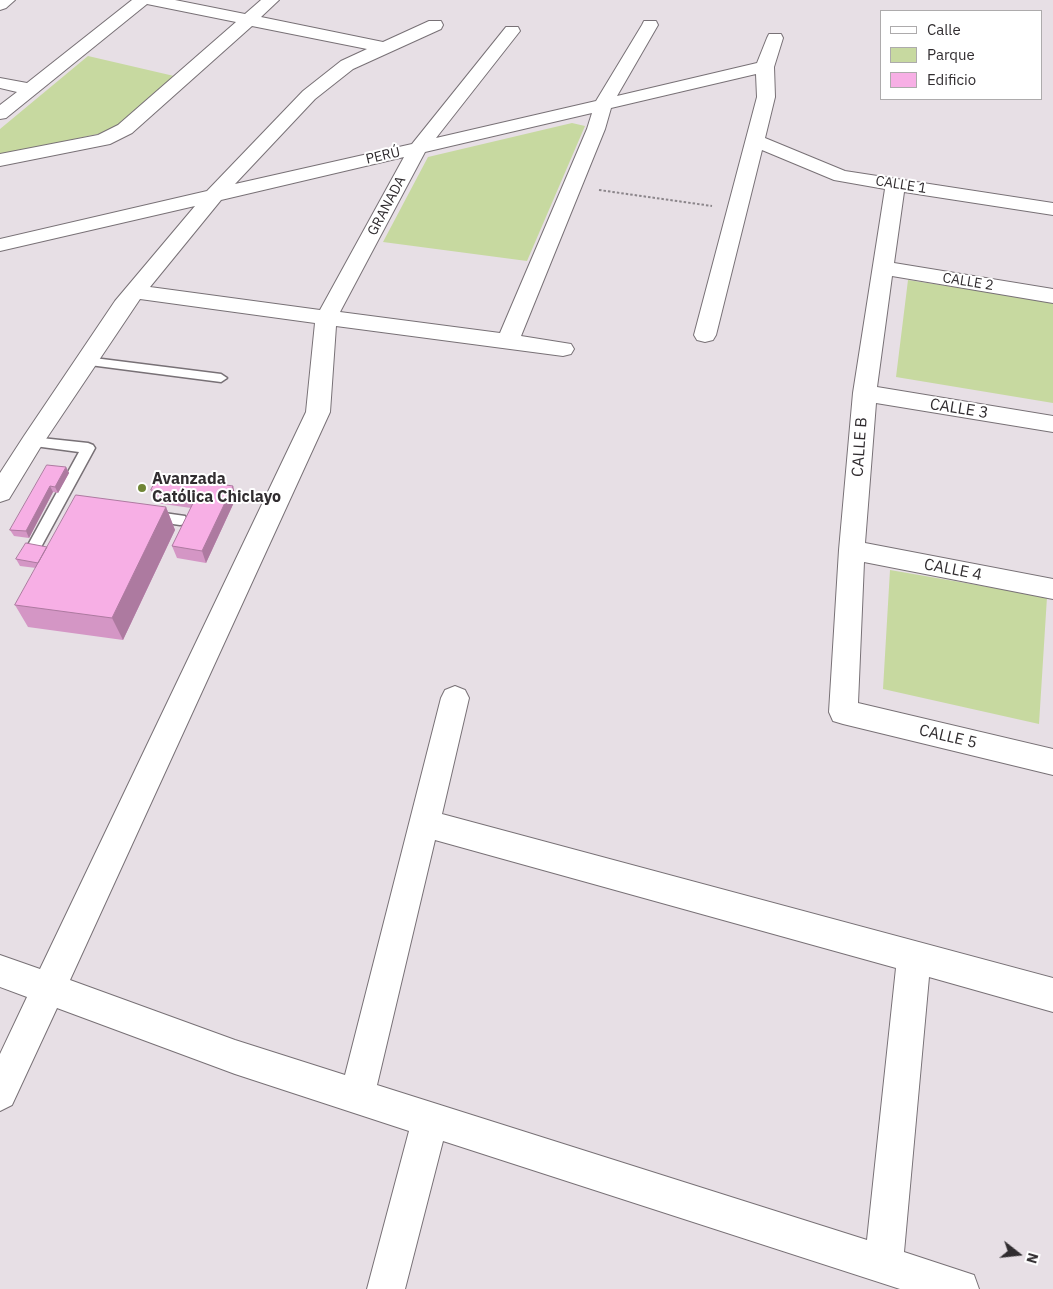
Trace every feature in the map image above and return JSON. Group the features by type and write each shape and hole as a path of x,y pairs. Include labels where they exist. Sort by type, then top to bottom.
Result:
{"street":[{"path":"0,5 7,0"},
{"path":"0,114 142,0"},
{"path":"151,0 386,48"},
{"path":"0,160 103,140 125,129 271,0"},
{"path":"0,493 123,306 214,195 308,95 347,65 435,25"},
{"path":"508,342 603,105 650,25"},
{"name":"GRANADA","path":"326,318 418,148 512,31"},
{"path":"705,335 766,97 765,68 775,38"},
{"name":"PERÚ","path":"0,245 765,68"},
{"path":"0,83 30,89"},
{"name":"CALLE 1","path":"755,141 841,176 1053,208"},
{"name":"CALLE B","path":"843,712 852,550 864,393 895,184"},
{"name":"CALLE 2","path":"882,268 1053,296"},
{"path":"135,292 563,349"},
{"path":"0,1093 318,412 326,318"},
{"name":"CALLE 3","path":"864,393 1053,424"},
{"name":"CALLE 4","path":"852,550 1053,589"},
{"path":"357,1096 455,698"},
{"name":"CALLE 5","path":"843,712 1053,762"},
{"path":"424,823 1053,995"},
{"path":"884,1265 914,957"},
{"path":"0,971 235,1057 960,1289"},
{"path":"386,1289 430,1120"}],"lane":[{"path":"86,361 222,378"},
{"path":"32,442 88,448 35,545"},
{"path":"59,502 77,505"},
{"path":"134,513 180,520"}],"path":[{"path":"572,186 737,209"}],"green space":[{"path":"88,56 174,76 120,127 107,132 0,155 0,129"},
{"path":"572,123 585,126 527,261 383,242 428,157"},
{"path":"908,280 1053,302 1053,403 896,377"},
{"path":"890,570 1047,597 1039,724 883,689"}],"building":[{"path":"47,465 66,467 55,487 50,486 26,531 10,530"},
{"path":"159,475 233,486 202,551 172,546 196,497 151,490"},
{"path":"76,495 166,507 112,618 15,605"},
{"path":"26,543 47,547 38,563 16,559"}],"place":[{"name":"Avanzada Católica Chiclayo","path":"142,488"}]}
